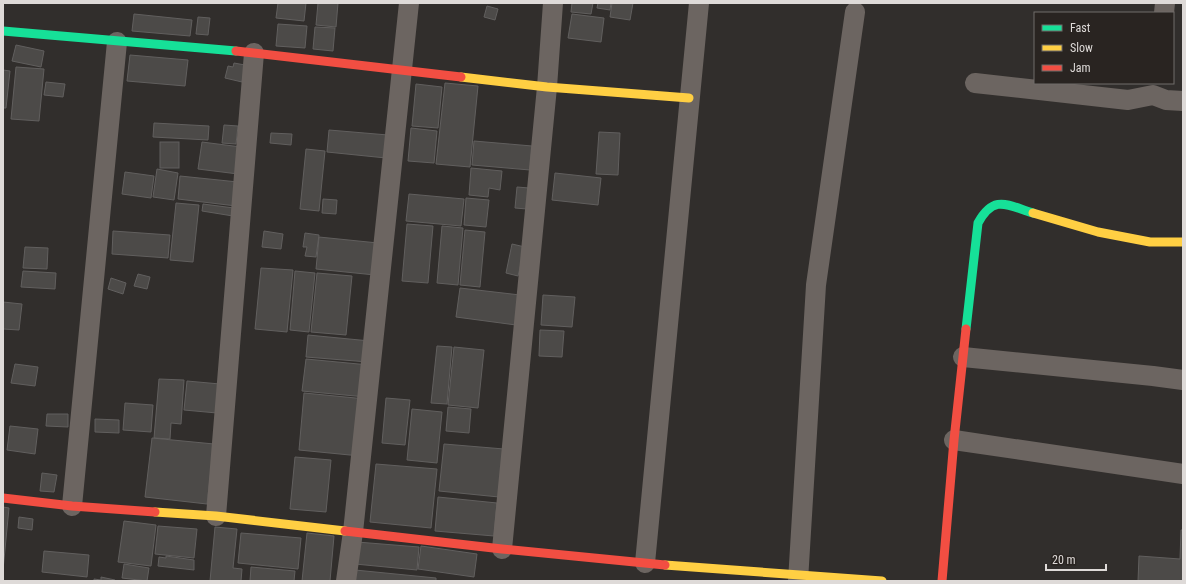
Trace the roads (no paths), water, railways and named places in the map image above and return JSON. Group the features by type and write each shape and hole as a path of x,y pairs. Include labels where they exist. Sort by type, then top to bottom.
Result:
{"street":[{"path":"346,581 353,532 409,3"},
{"path":"502,549 547,87 553,3"},
{"path":"645,563 699,3"},
{"path":"799,578 816,285 855,12"},
{"path":"3,31 254,53 547,87 689,98"},
{"path":"72,506 117,42"},
{"path":"216,516 254,53"},
{"path":"975,84 1128,100 1154,89 1166,100 1183,101"},
{"path":"942,581 954,440 978,224 984,210 991,205 1000,203 1098,232 1150,242 1183,242"},
{"path":"963,357 1183,380"},
{"path":"954,440 1183,474"},
{"path":"3,498 72,506 216,516 502,549 799,578 882,581"}]}
